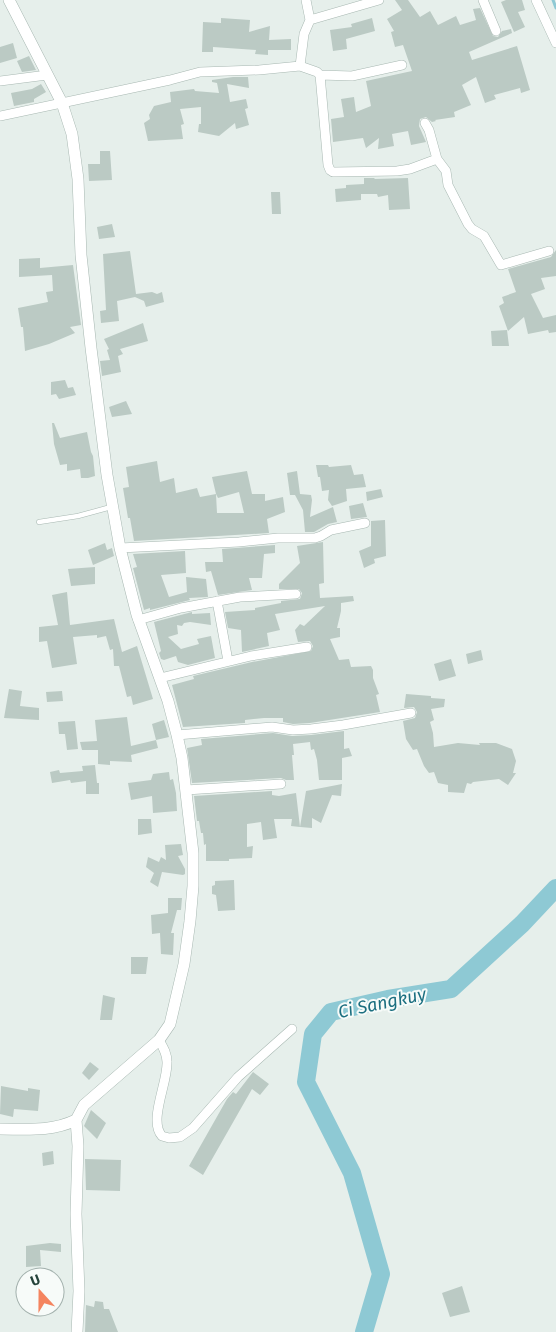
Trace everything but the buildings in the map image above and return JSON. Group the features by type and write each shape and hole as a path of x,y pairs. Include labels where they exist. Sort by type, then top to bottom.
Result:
{"street":[{"path":"9,0 62,103 72,134 78,179 81,255 89,330 112,506 120,548 138,620 160,678 178,735 193,853 190,921 184,964 170,1024 159,1040 84,1105 76,1120 78,1146 76,1223 79,1291 77,1332"},
{"path":"300,66 304,34 310,20 306,0"},
{"path":"310,20 379,0"},
{"path":"484,0 496,31"},
{"path":"536,0 556,43"},
{"path":"0,116 200,72 259,70 300,66 320,75 352,76 402,65"},
{"path":"0,81 47,75"},
{"path":"320,75 330,170 333,172 397,171 410,169 437,158"},
{"path":"425,123 429,130 437,158 446,172 448,184 468,224 472,229 484,236 501,265 549,251"},
{"path":"120,548 239,542 278,538 315,538 331,530 365,524"},
{"path":"138,620 181,608 240,597 296,594"},
{"path":"217,601 228,661"},
{"path":"160,678 228,661 307,648"},
{"path":"178,735 272,727 293,730 311,729 411,713"},
{"path":"186,790 281,784"},
{"path":"159,1040 165,1051 167,1063 158,1111 157,1128 162,1136 169,1138 180,1137 193,1128 238,1077 292,1029"},
{"path":"0,1129 46,1130 76,1120"}],"lane":[{"path":"39,522 78,516 112,506"}],"waterway":[{"path":"553,0 556,8"},
{"name":"Ci Sangkuy","path":"364,1332 381,1274 352,1173 306,1082 313,1034 331,1012 388,999 451,989 522,924 556,888"}]}
